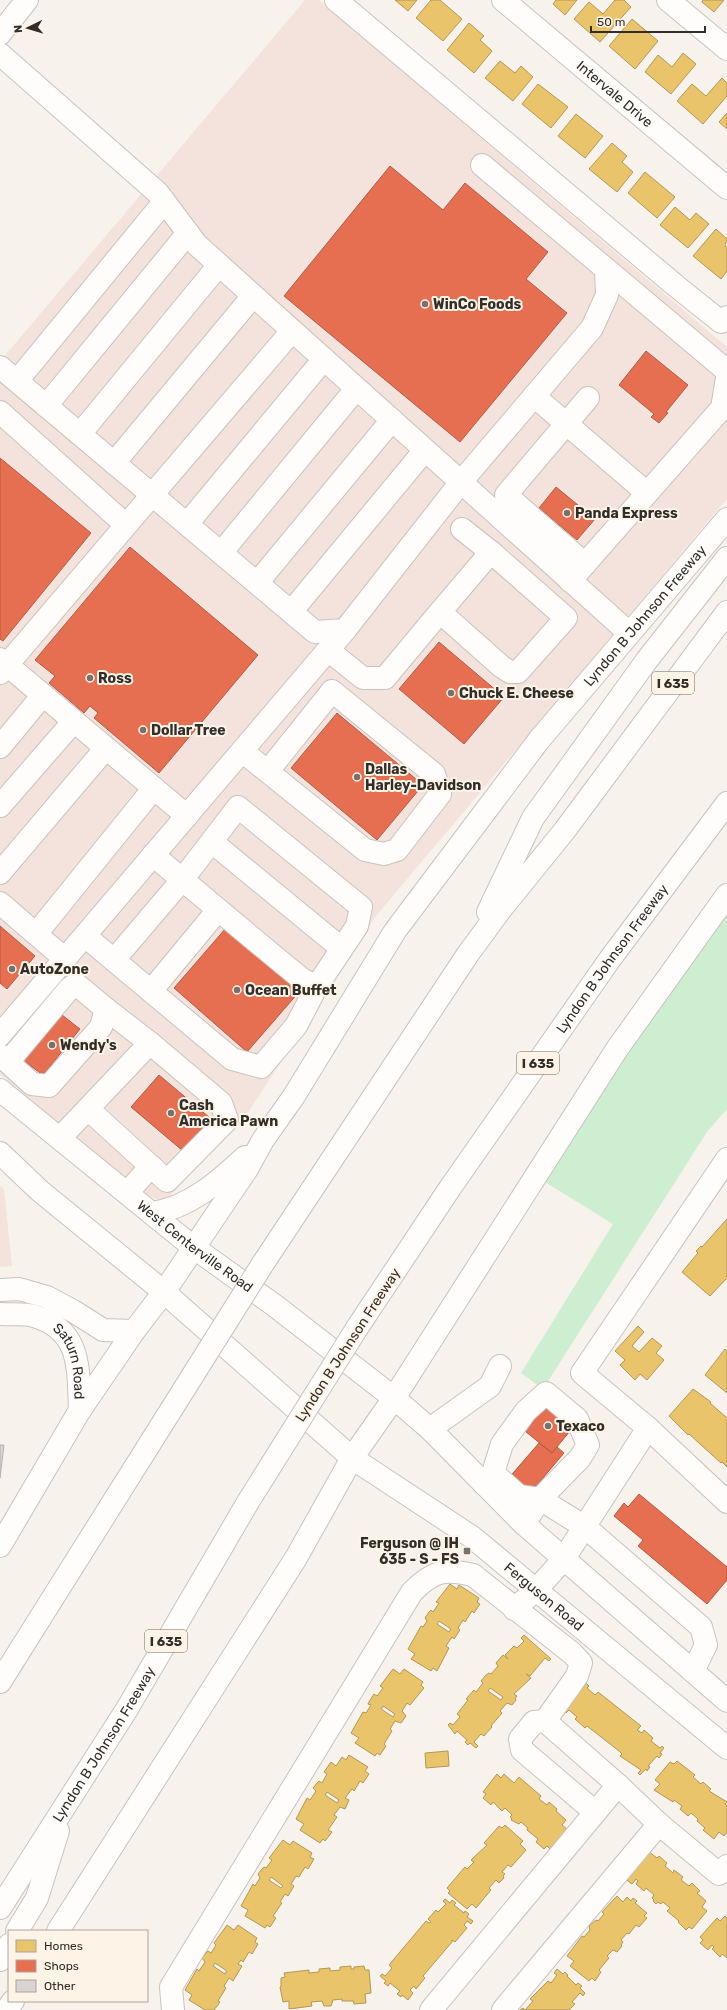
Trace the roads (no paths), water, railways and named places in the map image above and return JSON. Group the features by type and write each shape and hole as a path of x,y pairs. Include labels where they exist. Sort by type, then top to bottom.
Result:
{"main road":[{"path":"336,0 724,320"},
{"name":"Intervale Drive","path":"502,0 727,188"},
{"path":"668,0 727,48"},
{"path":"0,34 22,2"},
{"path":"0,54 158,193 197,245 629,633"},
{"path":"482,165 727,371"},
{"path":"17,382 164,202"},
{"path":"46,406 188,233"},
{"path":"80,434 219,265"},
{"path":"22,1045 4,1026 62,963 345,630 461,482 592,328 607,296 606,269"},
{"path":"114,463 253,296"},
{"path":"187,816 43,695 2,666 152,495 292,330"},
{"path":"187,524 324,359"},
{"path":"0,367 315,632 345,630"},
{"path":"570,581 722,408 727,378"},
{"path":"221,553 356,389"},
{"path":"534,396 647,493"},
{"path":"585,564 506,495 588,398"},
{"path":"0,412 126,525"},
{"path":"257,583 392,420"},
{"path":"291,612 425,450"},
{"name":"Lyndon B Johnson Freeway","path":"0,1546 80,1410 134,1331 164,1292 247,1169 263,1140 294,1096 395,931 539,740 727,519"},
{"path":"440,612 502,667 510,672 518,672 566,618 462,529"},
{"path":"328,650 363,678 384,678 490,552"},
{"path":"468,954 533,818 648,660 727,558"},
{"name":"I 635","path":"0,1682 262,1265 468,954 501,909 565,830 727,612"},
{"path":"242,751 365,850 384,854 397,850 440,794 434,774 332,691 268,771"},
{"path":"0,747 43,695"},
{"path":"0,806 74,721"},
{"path":"0,873 106,748"},
{"path":"85,936 232,1059 261,1067 296,1026 317,986 356,926 361,907 212,786"},
{"path":"36,934 154,788"},
{"name":"Lyndon B Johnson Freeway","path":"0,1908 127,1709 248,1502 357,1328 450,1188 606,965 727,803"},
{"path":"114,960 182,880 238,807"},
{"path":"212,842 341,948"},
{"path":"153,855 303,980 317,986"},
{"path":"59,1930 296,1558 352,1458 394,1398 617,1049 727,895"},
{"path":"0,903 36,934 62,963 76,984 150,1043 221,1103 227,1120 167,1181 88,1109"},
{"path":"151,991 218,910"},
{"path":"49,1086 32,1084 4,1058 22,1045 69,989 76,984"},
{"path":"27,1111 101,1027 106,1009"},
{"path":"60,1138 150,1043"},
{"name":"West Centerville Road","path":"0,1090 193,1247 274,1305 394,1398"},
{"path":"152,1213 167,1211 195,1198 221,1179 263,1140"},
{"path":"0,1153 40,1191 164,1292 352,1458"},
{"path":"727,1159 582,1373 648,1428 727,1502"},
{"path":"127,1193 151,1166"},
{"name":"Saturn Road","path":"0,1290 19,1289 47,1297 103,1330 134,1331"},
{"name":"Saturn Road","path":"0,1314 33,1316 57,1326 70,1340 78,1360 80,1410"},
{"path":"430,1429 490,1386 500,1366"},
{"path":"488,1479 502,1444 526,1411 546,1392 577,1419 588,1445 580,1458 540,1500 524,1524"},
{"path":"394,1398 488,1479 524,1524 563,1560 727,1701"},
{"path":"514,1609 536,1590 563,1560 648,1428"},
{"name":"Ferguson Road","path":"352,1458 472,1537 727,1748"},
{"path":"488,1479 519,1496 540,1500 585,1526 701,1627 706,1645 693,1671"},
{"path":"173,2010 171,1987 412,1592 427,1577 442,1572 458,1572 473,1576 573,1654 580,1663 577,1676 545,1721"},
{"path":"0,1656 27,1638"},
{"path":"595,1812 522,1750 520,1739 534,1722 545,1721 659,1824 724,1873"},
{"path":"431,2010 618,1786"},
{"path":"18,1930 37,1898 66,1803"},
{"path":"503,2010 659,1824"},
{"path":"0,1960 8,1947"}],"place":[{"name":"WinCo Foods","path":"425,304"},
{"name":"Panda Express","path":"567,513"},
{"name":"Ross","path":"90,678"},
{"name":"Chuck E. Cheese","path":"451,693"},
{"name":"Dollar Tree","path":"143,730"},
{"name":"Dallas Harley-Davidson","path":"357,777"},
{"name":"AutoZone","path":"12,969"},
{"name":"Ocean Buffet","path":"237,990"},
{"name":"Wendy's","path":"52,1045"},
{"name":"Cash America Pawn","path":"171,1113"},
{"name":"Texaco","path":"548,1426"},
{"name":"Ferguson @ IH 635 - S - FS","path":"467,1551"}]}
